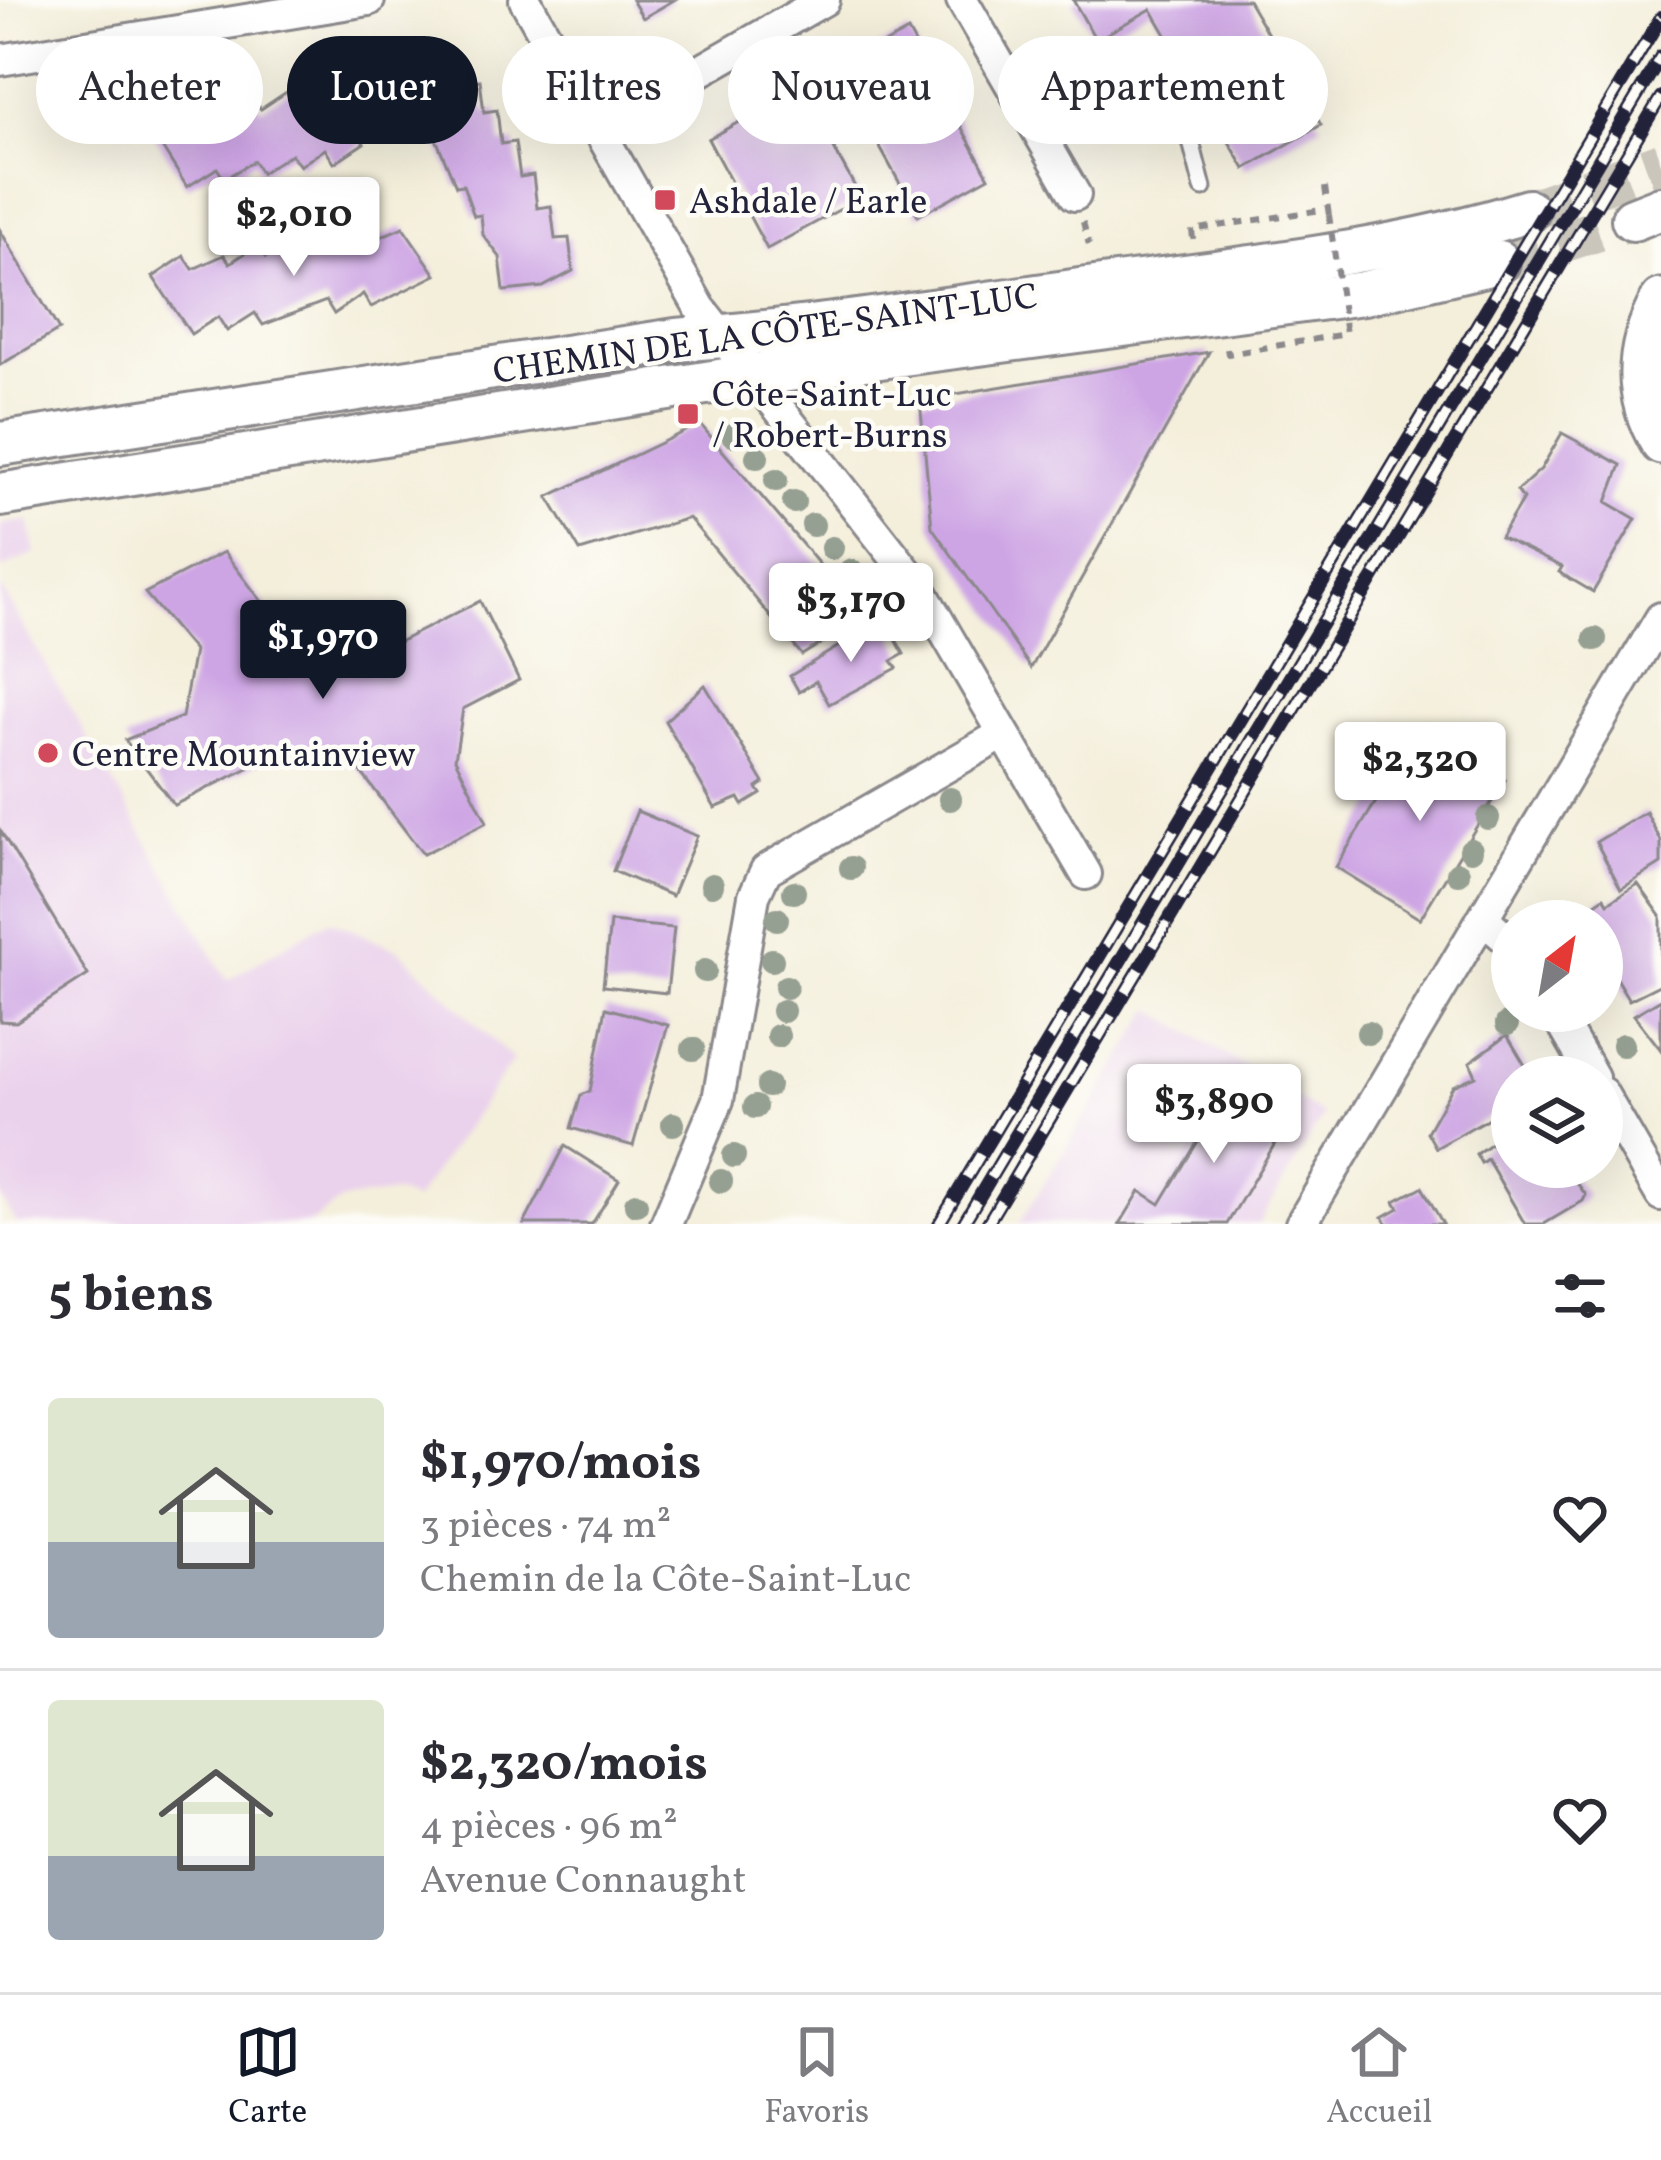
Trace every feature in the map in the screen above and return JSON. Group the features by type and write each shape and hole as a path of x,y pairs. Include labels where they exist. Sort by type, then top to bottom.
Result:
{"main road":[{"name":"CHEMIN DE LA CÔTE-SAINT-LUC","path":"0,495 738,357 1406,242 1528,211"},
{"name":"CHEMIN DE LA CÔTE-SAINT-LUC","path":"0,444 738,357 1364,293 1498,262"}],"street":[{"path":"0,60 369,0"},
{"path":"526,0 546,36"},
{"path":"704,69 824,0"},
{"path":"962,0 998,61"},
{"path":"608,144 738,357 918,586 1085,874"},
{"path":"1046,144 1075,195"},
{"path":"1661,299 1639,359 1641,401 1661,444"},
{"path":"1301,1224 1661,618"},
{"path":"665,1224 718,1100 754,896 766,870 1003,734"},
{"path":"1484,919 1491,925"},
{"path":"1623,1130 1661,1196"}],"lane":[{"path":"1192,144 1203,188"}],"path":[{"path":"1225,342 1228,354 1346,334 1325,187"},
{"path":"1193,239 1192,230 1329,212"}],"shaded area":[{"path":"29,520 36,553 0,570 0,525"},
{"name":"Centre Mountainview","path":"0,586 227,980 329,920 399,950 513,1060 414,1201 396,1193 342,1200 309,1224 17,1224 0,1196"},
{"path":"1152,1009 1323,1115 1259,1224 1019,1224"}],"building":[{"path":"632,0 674,0 643,18"},
{"path":"1073,0 1248,0 1269,36 1167,36 1151,9 1103,36 1094,36"},
{"path":"478,80 484,112 497,110 501,144 515,144 520,177 533,175 537,208 551,206 555,239 569,238 573,271 543,287 504,291 500,257 483,235 481,215 474,216 463,185 456,186 438,144 478,144"},
{"path":"287,92 287,144 362,144 334,163 325,149 300,166 291,154 261,173 254,161 224,179 217,168 187,187 160,144 263,144 263,108"},
{"path":"728,128 728,144 832,144 861,198 767,249 708,139"},
{"path":"878,144 971,144 989,177 918,216"},
{"path":"1230,144 1288,144 1245,169"},
{"path":"403,227 436,275 371,307 363,294 334,314 326,301 263,325 255,313 227,331 218,317 191,334 153,277 184,256 193,269 224,255 230,263 258,245 266,257 295,243 302,253 321,241 368,232 373,240"},
{"path":"0,230 59,330 0,365"},
{"path":"1209,352 1031,668 932,527 920,400"},
{"path":"700,424 864,617 802,655 689,518 580,551 548,497"},
{"path":"1562,433 1621,465 1607,502 1636,519 1593,592 1559,572 1562,567 1500,537 1523,499 1517,491 1541,469"},
{"path":"224,552 298,649 367,658 480,601 519,680 463,709 455,759 487,822 423,854 352,760 284,750 174,805 125,740 182,717 194,651 145,593"},
{"path":"872,626 876,634 889,627 904,654 892,661 897,668 829,704 816,681 799,692 790,676"},
{"path":"705,685 764,783 757,788 761,794 743,805 739,798 715,808 665,721"},
{"path":"1421,728 1505,780 1420,919 1336,867"},
{"path":"637,811 697,836 672,896 613,871"},
{"path":"1646,812 1661,841 1661,864 1621,889 1596,842"},
{"path":"0,830 88,975 16,1022 0,1021"},
{"path":"1638,884 1661,916 1661,984 1629,1000 1623,990 1623,900 1613,900"},
{"path":"610,922 674,928 667,993 603,986"},
{"path":"1661,999 1661,1050 1634,1015"},
{"path":"606,1008 668,1025 633,1146 571,1128 581,1095 590,1091"},
{"path":"1507,1035 1520,1056 1491,1056 1491,1117 1436,1148 1427,1132 1453,1086 1476,1076 1470,1062"},
{"path":"1221,1086 1286,1125 1227,1224 1120,1224 1140,1191 1160,1204 1198,1141 1190,1136"},
{"path":"1491,1143 1491,1166 1487,1159 1481,1163 1476,1154"},
{"path":"565,1146 619,1180 592,1224 524,1224"},
{"path":"1422,1187 1443,1224 1388,1224 1383,1217 1399,1208 1395,1201"},
{"path":"1504,1188 1581,1188 1586,1195 1544,1224 1525,1224"}],"tunnel":[{"path":"1528,211 1661,163"},
{"path":"1498,262 1633,219"}],"railway":[{"path":"939,1224 1661,17"},
{"path":"963,1224 1661,56"},
{"path":"987,1224 1661,97"}],"place":[{"name":"Ashdale / Earle","path":"665,200"},
{"name":"Côte-Saint-Luc / Robert-Burns","path":"688,414"},
{"name":"Centre Mountainview","path":"48,753"}]}
